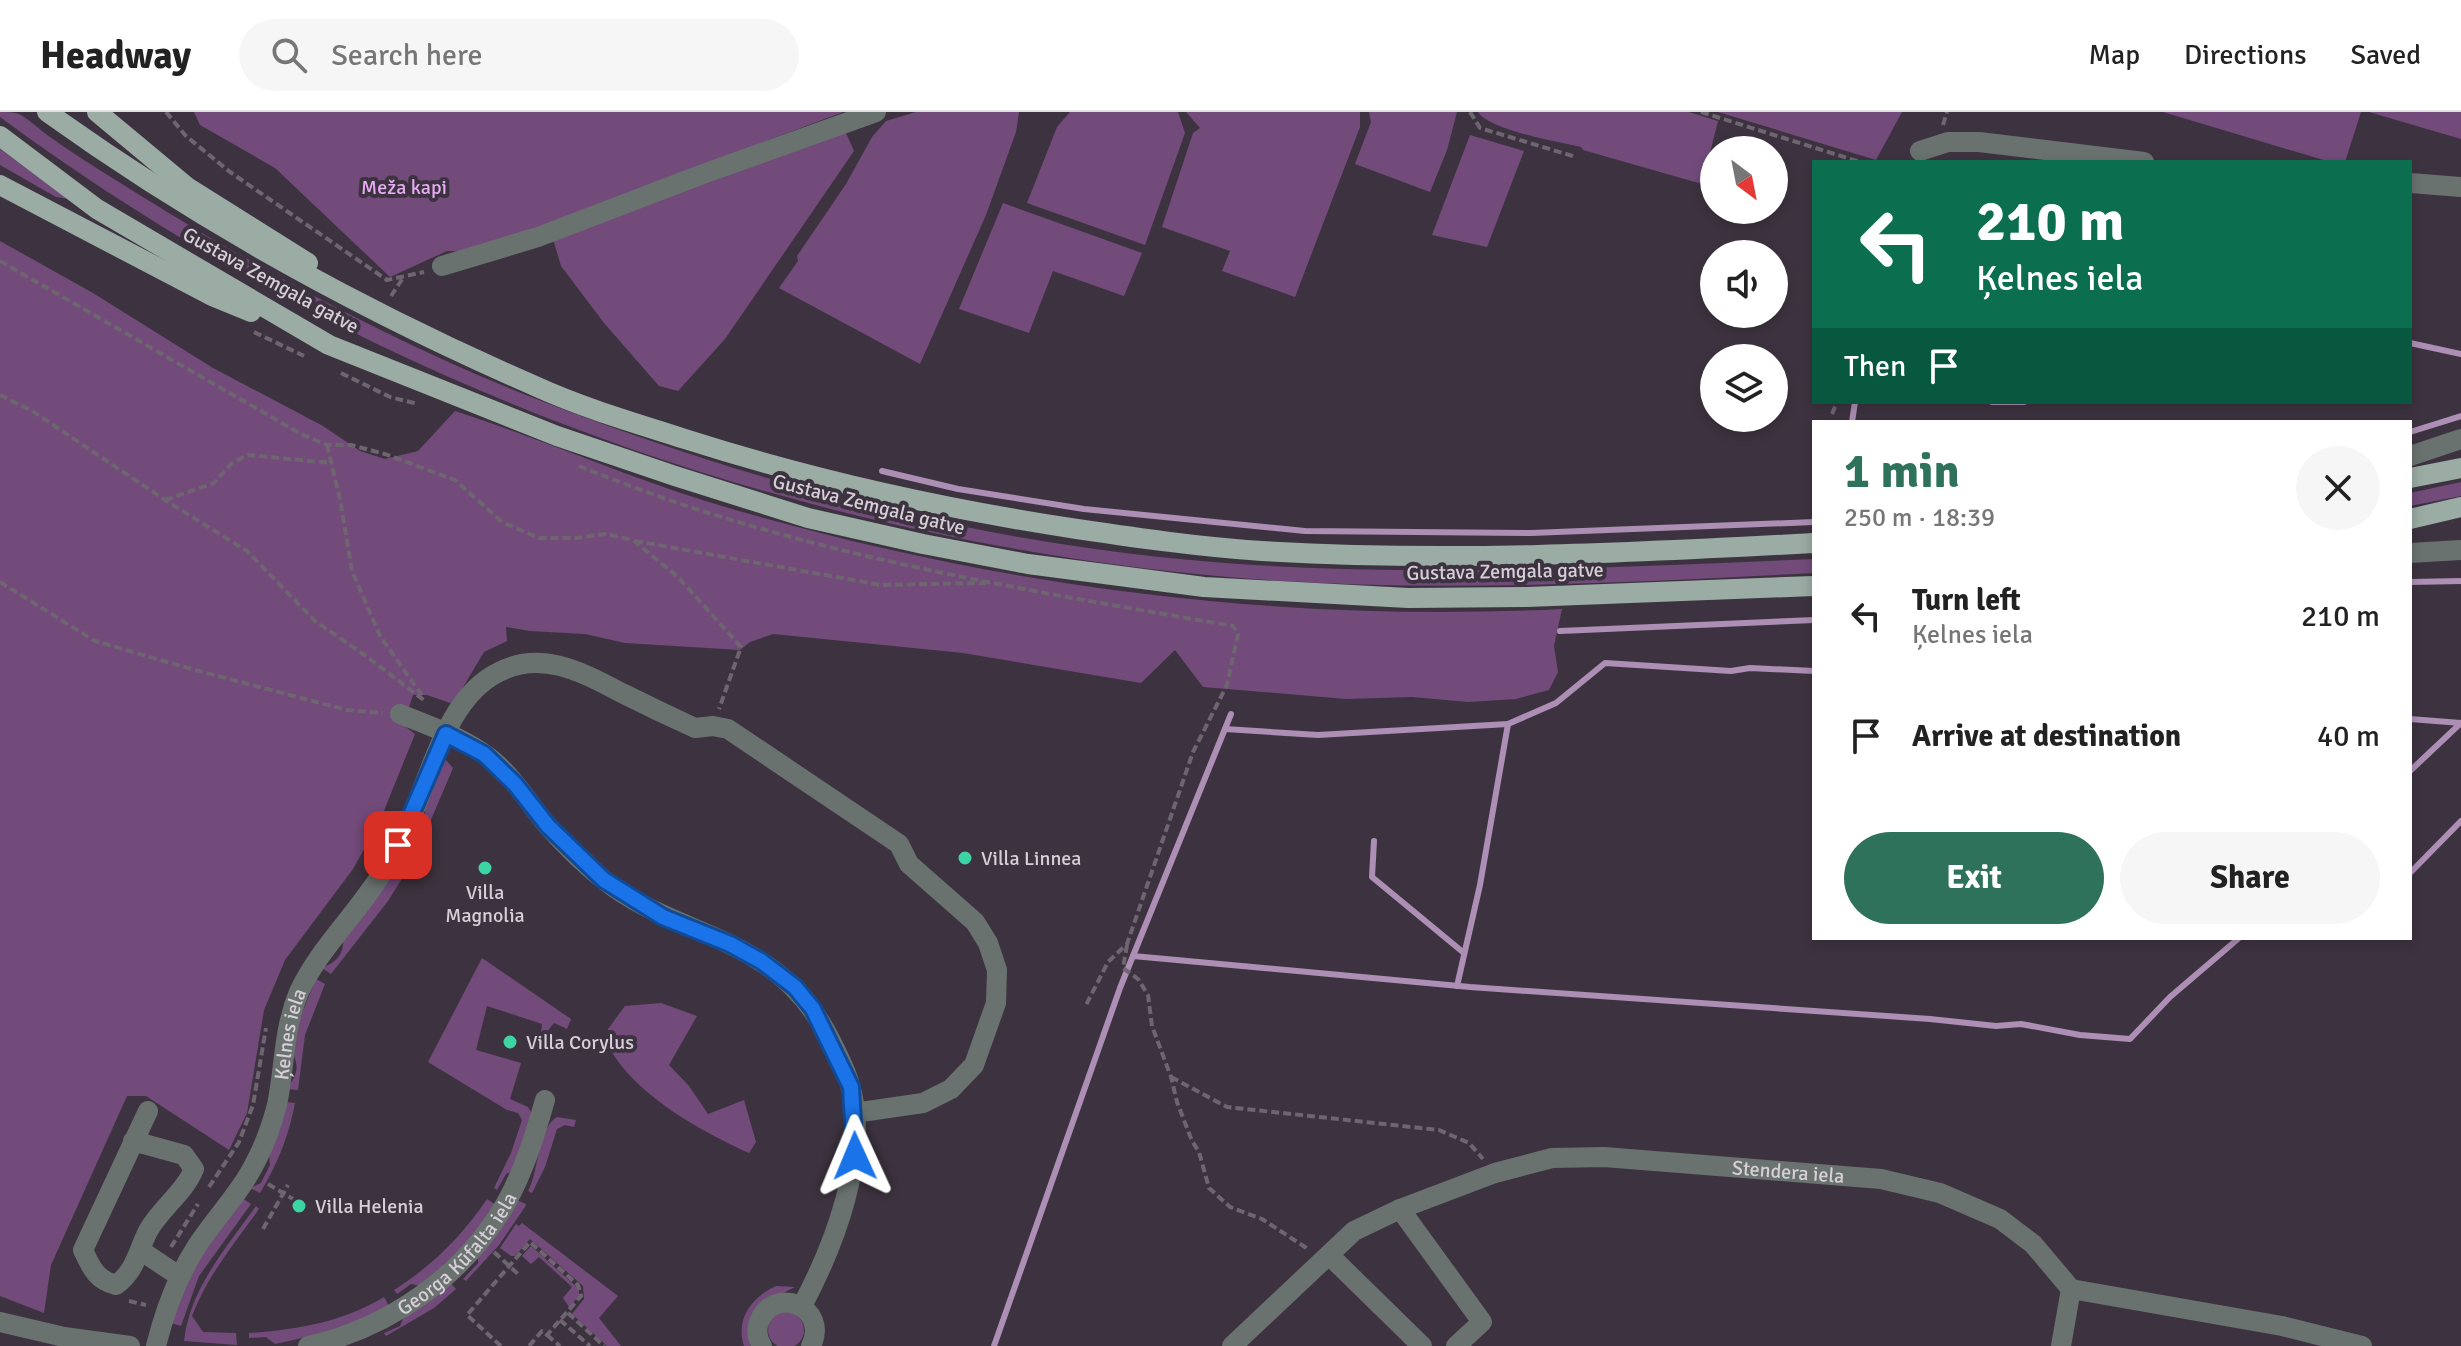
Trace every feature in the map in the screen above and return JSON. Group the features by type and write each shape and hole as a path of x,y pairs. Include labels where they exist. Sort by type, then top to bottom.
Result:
{"main road":[{"name":"Gustava Zemgala gatve","path":"47,112 120,165 216,226 315,281 538,388 630,421 815,478 978,514 1141,539 1259,551 1423,557 1574,555 1812,543"},
{"path":"97,112 187,187 275,240 381,313"},
{"name":"Gustava Zemgala gatve","path":"0,136 97,209 329,345 557,436 808,518 1028,564 1204,587 1408,598 1527,597 1812,586"},
{"path":"0,185 212,296 329,345"},
{"path":"2412,478 2461,468"},
{"path":"2412,519 2461,507"}],"street":[{"path":"442,266 538,237 876,112"},
{"path":"1920,151 1948,142 1979,142 2128,160"},
{"path":"2412,183 2461,187"},
{"path":"2412,455 2461,439"},
{"path":"2412,553 2461,550"},
{"name":"Ķelnes iela","path":"156,1346 179,1276 256,1164 277,1104 289,1020 300,990 327,945 374,887 403,836 446,734 473,690 498,672 520,664 549,663 580,671 695,728 713,726 728,729 899,844 909,864 975,922 988,943 997,970 996,1003 974,1065 951,1089 923,1103 854,1113"},
{"path":"400,714 484,754 515,784 548,826 604,880 663,917 730,944 761,961 795,987 813,1009 842,1063 851,1087 855,1156 844,1205 822,1265 802,1306"},
{"name":"Georga Kūfalta iela","path":"308,1346 353,1332 401,1310 449,1272 480,1241 506,1203 523,1166 545,1100"},
{"path":"142,1145 184,1155 194,1169 189,1180 149,1230 128,1277 116,1285 104,1282 94,1272 83,1250 142,1145 148,1111"},
{"name":"Stendera iela","path":"1232,1346 1354,1231 1400,1209 1495,1173 1552,1158 1604,1157 1881,1179 1940,1193 2000,1219 2033,1244 2071,1289"},
{"path":"1400,1209 1482,1322 1456,1346"},
{"path":"140,1250 179,1276"},
{"path":"1329,1255 1422,1346"},
{"path":"2061,1346 2071,1289 2282,1326 2362,1346"},
{"path":"762,1346 758,1340 757,1326 763,1313 774,1304 788,1302 802,1306 812,1316 816,1329 815,1345"},
{"path":"0,1322 64,1337 130,1346"}],"path":[{"path":"166,112 186,136 230,172 387,280 442,266"},
{"path":"1470,112 1480,128 1576,157"},
{"path":"1701,112 1854,160"},
{"path":"0,264 301,434 327,445 351,445 373,451 455,480 502,522 539,538 605,534 881,585 993,583"},
{"path":"241,326 310,358"},
{"path":"336,371 390,397 418,404"},
{"path":"0,395 34,412 247,551 315,621 427,703 380,636 352,571 327,445"},
{"path":"1832,414 1836,404"},
{"path":"165,500 214,483 232,463 248,455 331,463"},
{"path":"565,461 639,491 797,539 993,583 1233,626 1238,634 1227,685 1193,752 1127,944 1123,968 1138,979 1148,995 1152,1026 1177,1102 1199,1152 1209,1188 1230,1207 1273,1224 1315,1253 1329,1255"},
{"path":"633,540 679,578 741,647 713,726"},
{"path":"0,582 95,641 347,710 400,714"},
{"path":"1086,1005 1108,962 1127,944"},
{"path":"1171,1077 1227,1107 1439,1130 1469,1143 1495,1173"},
{"path":"268,1184 293,1199"},
{"path":"263,1229 288,1185"},
{"path":"480,1241 518,1274"},
{"path":"501,1346 467,1315 530,1242 581,1290 581,1296 547,1335"},
{"path":"567,1312 604,1346"},
{"path":"560,1320 590,1346"},
{"path":"529,1346 542,1331 560,1346"}],"green space":[{"path":"0,112 23,116 79,157 204,234 313,295 424,351 539,400 623,431 795,486 882,509 1059,544 1238,564 1454,570 1812,559 1812,573 1521,585 1301,582 1228,577 1063,557 900,526 739,484 582,431 428,368 280,294 137,211 0,117"},
{"name":"Meža kapi","path":"194,112 843,112 475,251 447,251 390,277 275,168 200,125"},
{"path":"916,112 1019,112 1016,132 986,215 920,364 779,288 846,184 872,137 886,121"},
{"path":"1070,112 1178,112 1185,133 1145,245 1027,203 1057,127"},
{"path":"1186,112 1360,112 1360,127 1295,297 1222,271 1230,251 1162,227 1193,133 1200,128"},
{"path":"1369,112 1457,112 1447,150 1430,192 1355,164 1371,122"},
{"path":"1478,112 1689,112 1718,121 1714,136 1700,136 1700,183 1581,147 1510,130"},
{"path":"1718,112 1902,112 1876,160"},
{"path":"2163,112 2361,112 2346,160 2323,160"},
{"path":"2369,112 2461,112 2461,139"},
{"path":"843,126 854,151 725,339 678,391 659,386 604,323 561,266 553,239"},
{"path":"1470,135 1524,151 1487,247 1432,235"},
{"path":"0,149 69,199 56,197 0,165"},
{"path":"1003,203 1142,253 1124,296 1053,271 1029,333 959,309"},
{"path":"0,241 93,293 213,368 323,426 360,451 385,459 418,451 455,411 739,511 941,561 1044,580 1250,604 1354,610 1458,612 1562,609 1554,646 1558,672 1549,690 1516,699 1468,702 1412,697 1346,699 1203,687 1175,650 1141,683 963,653 773,634 750,642 740,650 625,643 585,634 506,627 507,641 484,652 453,704 427,695 413,695 403,725 415,734 379,823 353,869 285,960 264,1010 247,1113 229,1150 146,1096 127,1096 51,1265 44,1313 0,1296"},
{"path":"2461,482 2461,496 2412,506 2412,493"},
{"path":"445,759 453,768 419,848 409,844 420,837 427,820 424,809"},
{"path":"404,855 413,861 388,901 331,974 322,968 338,957 343,939"},
{"path":"482,958 571,1019 567,1029 554,1023 545,1034 541,1032 542,1024 487,1006 476,1050 521,1063 510,1099 528,1107 533,1115 515,1170 506,1174 497,1190 494,1188 522,1120 518,1113 507,1110 428,1062"},
{"path":"316,979 325,984 305,1035 298,1090 286,1089 296,1071 292,1052 297,1025"},
{"path":"661,1003 697,1016 669,1065 689,1086 708,1114 744,1100 756,1142 749,1153 693,1124 656,1099 639,1085 613,1054 608,1029 625,1006"},
{"path":"286,1102 295,1103 289,1127 277,1161 260,1193 250,1188 261,1183 270,1165 269,1155"},
{"path":"557,1117 576,1120 574,1127 565,1125 557,1129 545,1167 532,1193 528,1191 542,1141 550,1123"},
{"path":"242,1198 251,1204 199,1276 181,1326 171,1323 190,1273"},
{"path":"487,1199 496,1205 463,1247 421,1286 411,1284 397,1294 394,1290 445,1249"},
{"path":"517,1200 526,1204 525,1207 499,1245 466,1281 463,1279 478,1263 478,1255"},
{"path":"256,1206 259,1209 213,1274 192,1316 203,1332 236,1333 237,1345 184,1341 194,1303 211,1269"},
{"path":"522,1223 618,1296 599,1318 621,1346 607,1346 572,1314 584,1299 583,1286 530,1239 515,1256 500,1248 516,1224 519,1226"},
{"path":"531,1246 579,1289 579,1296 569,1307 563,1298 572,1287 539,1257 531,1264 522,1256"},
{"path":"450,1282 456,1289 434,1308 386,1336 384,1333 400,1326 404,1317"},
{"path":"776,1286 795,1287 779,1295 750,1322 750,1346 744,1346 742,1327 748,1310 760,1296"},
{"path":"384,1297 389,1306 319,1333 275,1344 266,1337 249,1338 249,1333 284,1330 336,1319"},
{"path":"786,1312 799,1317 804,1330 799,1343 782,1347 773,1343 768,1330 773,1317"}],"waterway":[{"path":"2412,343 2461,354"},
{"path":"1852,420 1855,404"},
{"path":"2412,431 2461,416"},
{"path":"882,471 958,489 1084,509 1305,531 1531,533 1812,522"},
{"path":"2412,582 2461,581"},
{"path":"1560,631 1812,620"},
{"path":"1225,729 1318,735 1508,724 1556,703 1605,663 1731,671 1750,668 1812,671"},
{"path":"994,1346 1120,988 1231,714"},
{"path":"2412,719 2461,723"},
{"path":"2412,769 2461,723"},
{"path":"1457,986 1480,885 1508,724"},
{"path":"2412,871 2461,821"},
{"path":"1374,841 1372,877 1464,953"},
{"path":"1133,956 1470,987 1996,1026 2021,1024 2080,1035 2130,1039 2170,997 2237,940"}],"place":[{"name":"Villa Linnea","path":"965,858"},
{"name":"Villa Magnolia","path":"485,868"},
{"name":"Villa Corylus","path":"510,1042"},
{"name":"Villa Helenia","path":"299,1206"}],"route":[{"path":"398,845 446,734 484,754 515,784 548,826 604,880 663,917 730,944 761,961 795,987 828,1035 851,1087 855,1156"}]}
